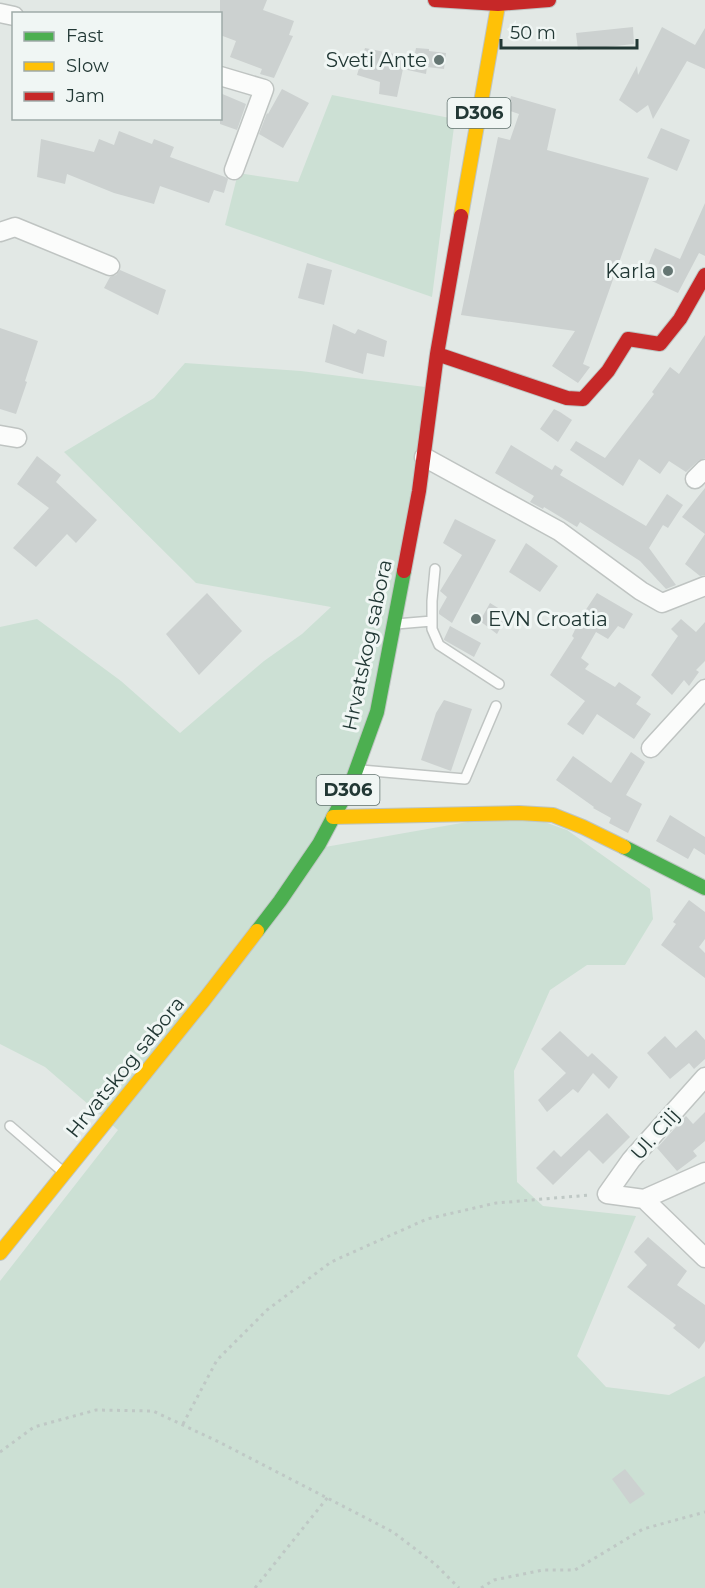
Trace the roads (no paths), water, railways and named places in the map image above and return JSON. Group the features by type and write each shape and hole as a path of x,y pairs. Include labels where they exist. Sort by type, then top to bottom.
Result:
{"main road":[{"path":"435,0 499,2 549,0"},
{"name":"Hrvatskog sabora","path":"0,1253 133,1089 280,901 319,844 351,784 377,712 394,624 419,491 437,354 499,2"},
{"path":"437,354 567,398 583,399 621,354 628,339 660,344 680,319 705,275"},
{"path":"333,817 519,813 553,815 583,827 705,888"}],"street":[{"path":"222,77 264,89 234,170"},
{"path":"0,232 15,227 110,266"},
{"path":"424,457 559,531 641,591 662,603 705,585"},
{"path":"651,748 705,689"},
{"name":"Ul. Cilj","path":"644,1199 607,1194 631,1160 705,1077"},
{"path":"705,1172 644,1199 705,1258"}],"lane":[{"path":"435,569 432,629 439,645 500,684"},
{"path":"394,624 432,621"},
{"path":"356,769 465,779 496,706"},
{"path":"10,1126 64,1173"}],"place":[{"name":"Sveti Ante","path":"439,60"},
{"name":"Karla","path":"668,271"},
{"name":"EVN Croatia","path":"476,619"}]}
